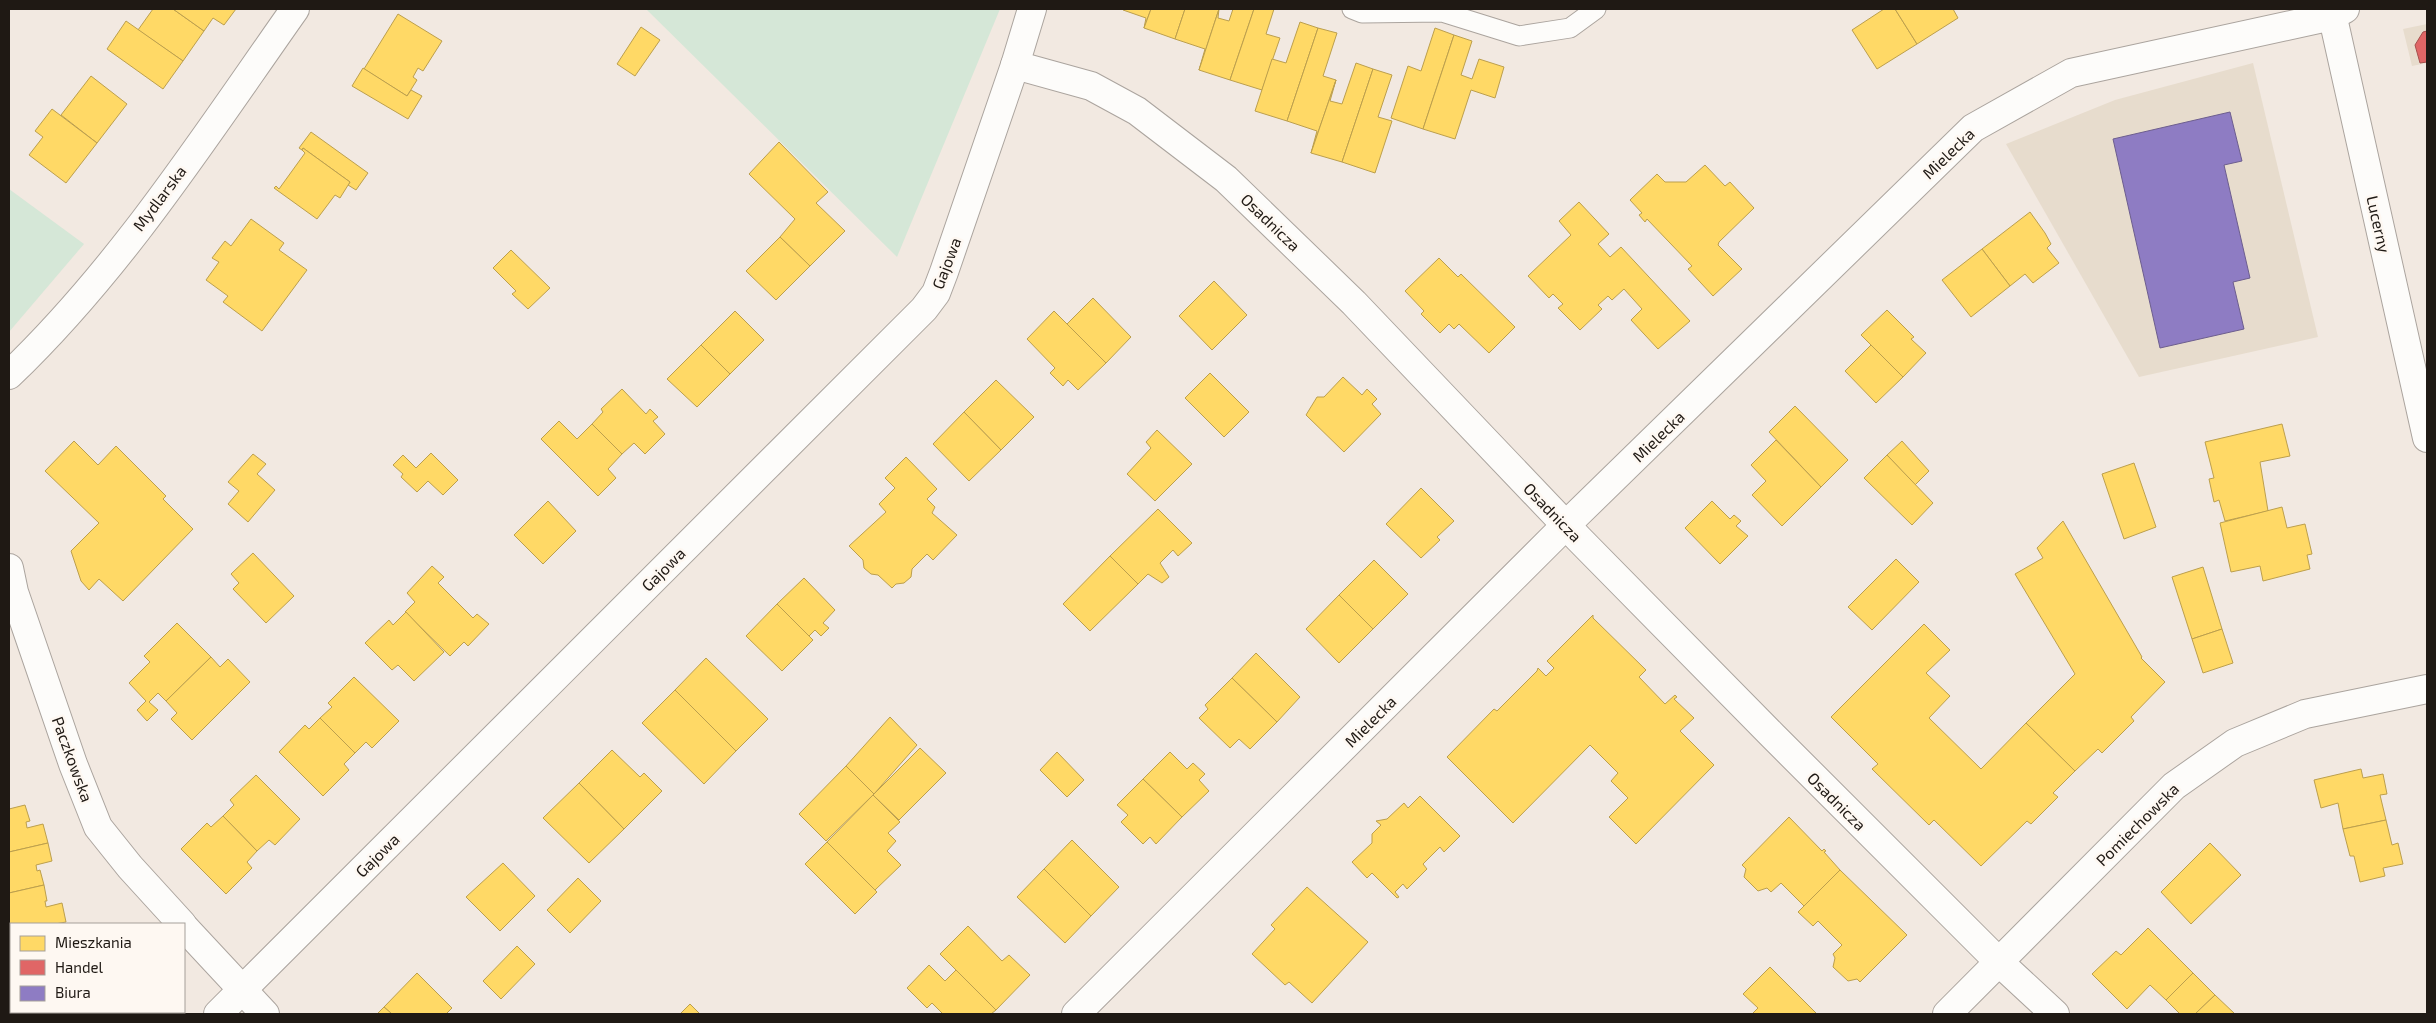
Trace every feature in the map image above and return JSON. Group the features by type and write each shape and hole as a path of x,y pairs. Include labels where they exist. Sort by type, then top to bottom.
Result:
{"street":[{"name":"Mydlarska","path":"9,375 84,295 162,195 295,9"},
{"name":"Gajowa","path":"218,1014 924,309 936,293 944,272 1015,65 1032,9"},
{"name":"Lucerny","path":"2336,11 2427,438"},
{"name":"Mielecka","path":"1076,1014 1566,525 1973,128 2071,73 2336,11"},
{"name":"Osadnicza","path":"1015,65 1091,86 1137,111 1226,179 1354,303 1566,525 2000,963 2055,1014"},
{"name":"Paczkowska","path":"9,568 14,592 67,746 98,827 130,867 181,923"},
{"name":"Pomiechowska","path":"1948,1014 2174,786 2235,743 2305,714 2427,689"},
{"name":"Paczkowska","path":"185,927 265,1014"}],"lane":[{"path":"1352,9 1362,13 1442,12 1519,36 1570,28 1596,9"}],"shaded area":[{"path":"2427,24 2427,63 2412,66 2403,29"},
{"path":"2253,63 2318,337 2139,377 2006,144 2115,100"}],"green space":[{"path":"646,9 1000,9 897,257"},
{"path":"9,189 84,244 9,332"}],"building: Mieszkania":[{"path":"153,9 173,9 204,31 183,61 138,30"},
{"path":"173,9 236,9 224,25 213,18 204,31"},
{"path":"1123,9 1151,9 1144,28 1146,18"},
{"path":"1151,9 1185,9 1175,39 1144,28"},
{"path":"1185,9 1219,9 1199,70 1205,49 1175,39"},
{"path":"1219,9 1218,18 1229,21 1233,9 1254,9 1230,80 1199,70"},
{"path":"1254,9 1274,9 1266,34 1280,38 1262,90 1230,80"},
{"path":"1884,9 1895,9 1917,44 1877,69 1852,30"},
{"path":"1895,9 1953,9 1958,18 1917,44"},
{"path":"398,14 442,41 423,71 418,68 413,77 417,80 407,96 364,69"},
{"path":"126,21 183,61 163,89 107,49"},
{"path":"1300,22 1318,28 1287,121 1255,111 1272,59 1286,63"},
{"path":"641,27 660,40 635,76 617,64"},
{"path":"1318,28 1337,33 1323,76 1336,80 1311,153 1317,131 1287,121"},
{"path":"1435,28 1454,35 1423,129 1391,118 1408,66 1421,71"},
{"path":"1454,35 1472,41 1461,75 1472,79 1479,59 1504,67 1495,98 1471,90 1455,139 1423,129"},
{"path":"1356,63 1373,69 1342,162 1311,153 1336,80 1330,101 1342,104"},
{"path":"363,68 407,96 411,90 422,96 408,119 352,86"},
{"path":"1373,69 1392,75 1378,117 1392,121 1375,173 1342,162"},
{"path":"91,76 127,104 97,143 61,115"},
{"path":"52,109 97,143 66,183 29,155 43,137 35,131"},
{"path":"311,132 368,173 356,190 348,185 350,182 303,148 302,150 299,148"},
{"path":"779,142 828,192 816,203 845,231 810,266 780,237 795,219 749,174"},
{"path":"303,148 350,182 340,198 335,195 317,219 274,188 276,186 279,189 305,153 302,150"},
{"path":"1705,165 1725,186 1730,182 1754,208 1719,242 1718,245 1742,269 1713,296 1688,269 1692,266 1647,219 1645,222 1639,215 1642,213 1630,200 1657,174 1665,182 1686,182"},
{"path":"1579,202 1609,234 1598,244 1610,257 1621,247 1690,321 1658,349 1631,320 1642,309 1624,289 1612,300 1608,296 1598,305 1602,309 1580,330 1558,308 1563,304 1553,294 1549,298 1528,276 1571,235 1559,221"},
{"path":"2030,212 2051,244 2047,248 2059,263 2033,283 2025,274 2010,286 1982,249"},
{"path":"251,219 284,243 279,250 307,270 262,331 223,302 228,296 206,280 219,262 212,258 225,241 231,246"},
{"path":"780,237 810,266 776,300 746,271"},
{"path":"1982,249 2010,286 1971,317 1942,280"},
{"path":"511,250 550,288 528,309 512,294 516,291 493,268"},
{"path":"1439,258 1458,277 1461,274 1515,327 1489,353 1459,324 1454,329 1449,324 1440,333 1421,314 1424,311 1405,291"},
{"path":"1214,281 1247,315 1212,350 1179,316"},
{"path":"1093,298 1131,337 1106,363 1067,324"},
{"path":"1887,310 1914,337 1911,339 1926,353 1903,377 1861,335"},
{"path":"735,311 764,340 730,374 701,345"},
{"path":"1054,311 1106,363 1078,390 1068,380 1063,386 1050,373 1055,368 1027,339"},
{"path":"701,345 730,374 697,407 667,379"},
{"path":"1871,345 1903,377 1876,403 1845,371"},
{"path":"1210,373 1249,412 1224,437 1185,398"},
{"path":"1343,377 1362,395 1367,389 1377,399 1372,404 1381,414 1344,452 1306,415 1317,397 1324,397"},
{"path":"996,380 1034,417 1001,450 964,412"},
{"path":"622,389 646,414 650,409 658,417 653,421 665,434 645,454 634,443 622,454 592,424 603,412 601,409"},
{"path":"1795,406 1848,460 1821,487 1769,432"},
{"path":"964,412 1001,450 969,481 933,444"},
{"path":"559,421 577,439 592,424 622,454 608,469 616,478 598,496 541,439"},
{"path":"2282,424 2290,456 2260,462 2268,511 2225,521 2219,500 2214,502 2209,479 2214,478 2205,442"},
{"path":"1157,430 1192,464 1155,501 1127,474 1151,448 1146,442"},
{"path":"1776,440 1821,487 1782,526 1752,495 1766,481 1751,465"},
{"path":"74,441 98,465 116,446 166,496 163,499 193,529 123,601 99,579 89,590 81,581 71,551 99,523 45,471"},
{"path":"1902,441 1929,471 1915,485 1887,455"},
{"path":"431,453 458,480 443,495 428,481 417,492 401,477 403,474 393,465 403,455 416,468"},
{"path":"253,454 266,464 257,474 275,490 248,522 228,504 239,491 228,482"},
{"path":"1887,455 1933,503 1912,525 1864,478"},
{"path":"906,457 937,489 927,499 935,507 932,513 957,535 933,560 927,554 912,569 911,577 904,583 896,584 892,588 878,575 871,574 864,568 863,560 849,546 886,512 879,504 895,488 885,478"},
{"path":"2134,463 2156,527 2124,539 2102,474"},
{"path":"1421,488 1454,521 1437,537 1440,540 1421,558 1386,524"},
{"path":"548,501 576,531 543,564 514,535"},
{"path":"1712,501 1730,519 1734,515 1741,521 1736,526 1748,536 1720,564 1685,528"},
{"path":"2282,507 2287,528 2305,524 2312,554 2307,555 2310,569 2263,581 2260,566 2231,572 2220,523"},
{"path":"1158,509 1192,543 1178,556 1173,550 1160,563 1169,577 1162,583 1148,574 1138,584 1110,556"},
{"path":"2063,521 2141,658 2165,682 2131,717 2134,721 2102,753 2098,749 2075,771 2026,723 2075,674 2015,574 2043,558 2037,548"},
{"path":"253,553 294,596 266,623 233,589 239,583 231,574"},
{"path":"1110,556 1138,584 1090,631 1063,604"},
{"path":"1896,559 1919,582 1872,630 1848,607"},
{"path":"1374,560 1408,594 1373,629 1339,595"},
{"path":"432,566 444,577 438,583 473,618 477,614 489,624 468,646 464,642 450,656 405,612 415,602 407,593"},
{"path":"2203,567 2222,629 2192,639 2172,577"},
{"path":"804,578 835,610 823,623 829,628 821,636 815,630 809,636 777,604"},
{"path":"1339,595 1373,629 1339,663 1306,629"},
{"path":"777,604 813,640 782,671 746,636"},
{"path":"406,612 444,652 414,681 398,665 392,670 365,643 389,620 393,625"},
{"path":"1593,615 1593,618 1646,670 1639,677 1665,704 1675,695 1677,697 1674,699 1694,718 1680,731 1714,765 1636,844 1609,817 1628,798 1611,781 1618,773 1590,745 1513,823 1447,757 1494,709 1497,711 1538,668 1546,676 1554,668 1547,661"},
{"path":"177,623 211,657 166,701 158,693 149,702 158,710 147,721 137,710 146,701 129,683 150,662 144,656"},
{"path":"1924,624 1950,650 1926,673 1950,696 1929,718 1981,769 2026,723 2075,771 2053,793 2058,797 2031,824 2027,821 1981,866 1934,820 1929,825 1872,769 1878,764 1831,717"},
{"path":"2222,629 2233,663 2203,673 2192,639"},
{"path":"1256,653 1300,697 1277,722 1232,678"},
{"path":"211,657 220,667 228,659 250,682 192,740 171,719 177,713 166,701"},
{"path":"706,658 768,719 736,751 675,690"},
{"path":"354,677 399,721 372,748 366,742 355,753 320,718 332,707 328,703"},
{"path":"1232,678 1277,722 1250,749 1239,739 1230,748 1199,718 1208,709 1205,705"},
{"path":"675,690 736,751 704,784 642,723"},
{"path":"890,717 917,745 874,794 846,766"},
{"path":"320,718 355,753 344,764 349,770 323,796 279,752 305,725 309,729"},
{"path":"920,748 946,773 899,820 873,795"},
{"path":"612,750 640,777 644,773 662,791 624,829 579,783"},
{"path":"1057,752 1084,780 1067,797 1040,770"},
{"path":"1170,752 1187,769 1193,763 1205,774 1199,780 1209,791 1182,817 1143,779"},
{"path":"846,766 874,794 826,841 799,814"},
{"path":"2361,769 2363,778 2383,774 2387,794 2380,795 2386,820 2343,829 2338,803 2321,808 2314,780"},
{"path":"256,775 300,819 275,845 269,840 257,851 223,816 234,805 230,800"},
{"path":"1143,779 1182,817 1156,844 1150,837 1143,844 1121,822 1128,815 1117,805"},
{"path":"579,783 624,829 589,863 543,818"},
{"path":"873,795 900,822 888,833 896,841 887,851 901,865 875,890 827,842"},
{"path":"1420,796 1460,836 1444,852 1440,847 1423,864 1427,869 1407,889 1403,884 1395,892 1399,897 1397,898 1372,873 1367,878 1352,862 1372,843 1372,834 1381,825 1376,821 1387,819 1404,803 1408,808"},
{"path":"25,805 30,821 26,822 27,828 43,824 48,843 9,852 9,809"},
{"path":"223,816 257,851 247,862 252,868 226,894 181,849 207,823 211,827"},
{"path":"1789,817 1822,851 1824,849 1826,851 1824,852 1840,870 1804,906 1781,883 1771,892 1767,888 1758,891 1744,877 1746,869 1742,865"},
{"path":"2386,820 2392,845 2398,843 2403,864 2383,868 2385,876 2360,882 2354,856 2350,856 2343,829"},
{"path":"1072,840 1119,887 1091,916 1044,869"},
{"path":"827,842 877,892 855,914 805,864"},
{"path":"48,843 52,861 36,865 37,871 40,870 44,885 9,893 9,852"},
{"path":"2210,843 2241,875 2191,924 2161,892"},
{"path":"503,863 535,896 500,931 466,897"},
{"path":"1044,869 1091,916 1065,943 1017,897"},
{"path":"1840,870 1907,935 1860,982 1857,979 1848,981 1833,967 1835,958 1833,954 1842,945 1818,921 1813,926 1798,912"},
{"path":"578,878 601,901 570,933 547,910"},
{"path":"44,885 47,901 45,901 46,907 62,903 66,922 10,923 9,935 9,893"},
{"path":"1307,887 1368,942 1312,1003 1289,982 1285,985 1252,954 1275,929 1271,925"},
{"path":"968,926 1002,961 1009,955 1030,975 996,1010 940,954"},
{"path":"2148,928 2193,973 2166,1000 2150,985 2127,1009 2092,974 2116,951 2121,955"},
{"path":"10,934 9,979 9,935"},
{"path":"517,946 535,964 501,999 483,981"},
{"path":"929,965 945,981 956,970 996,1010 991,1014 943,1014 932,1003 927,1008 907,988"},
{"path":"1770,967 1817,1014 1752,1014 1758,1008 1743,994"},
{"path":"417,973 452,1008 446,1014 392,1014 384,1007"},
{"path":"2193,973 2215,995 2195,1014 2180,1014 2166,1000"},
{"path":"2215,995 2235,1014 2195,1014"},
{"path":"690,1004 700,1014 680,1014"},
{"path":"384,1007 392,1014 377,1014"},
{"path":"114,1013 158,1013 156,1014"}],"building: Handel":[{"path":"2427,31 2427,62 2420,63 2415,45 2423,32"}],"building: Biura":[{"path":"2230,112 2242,161 2224,165 2250,278 2233,282 2244,329 2160,348 2113,139"}]}
